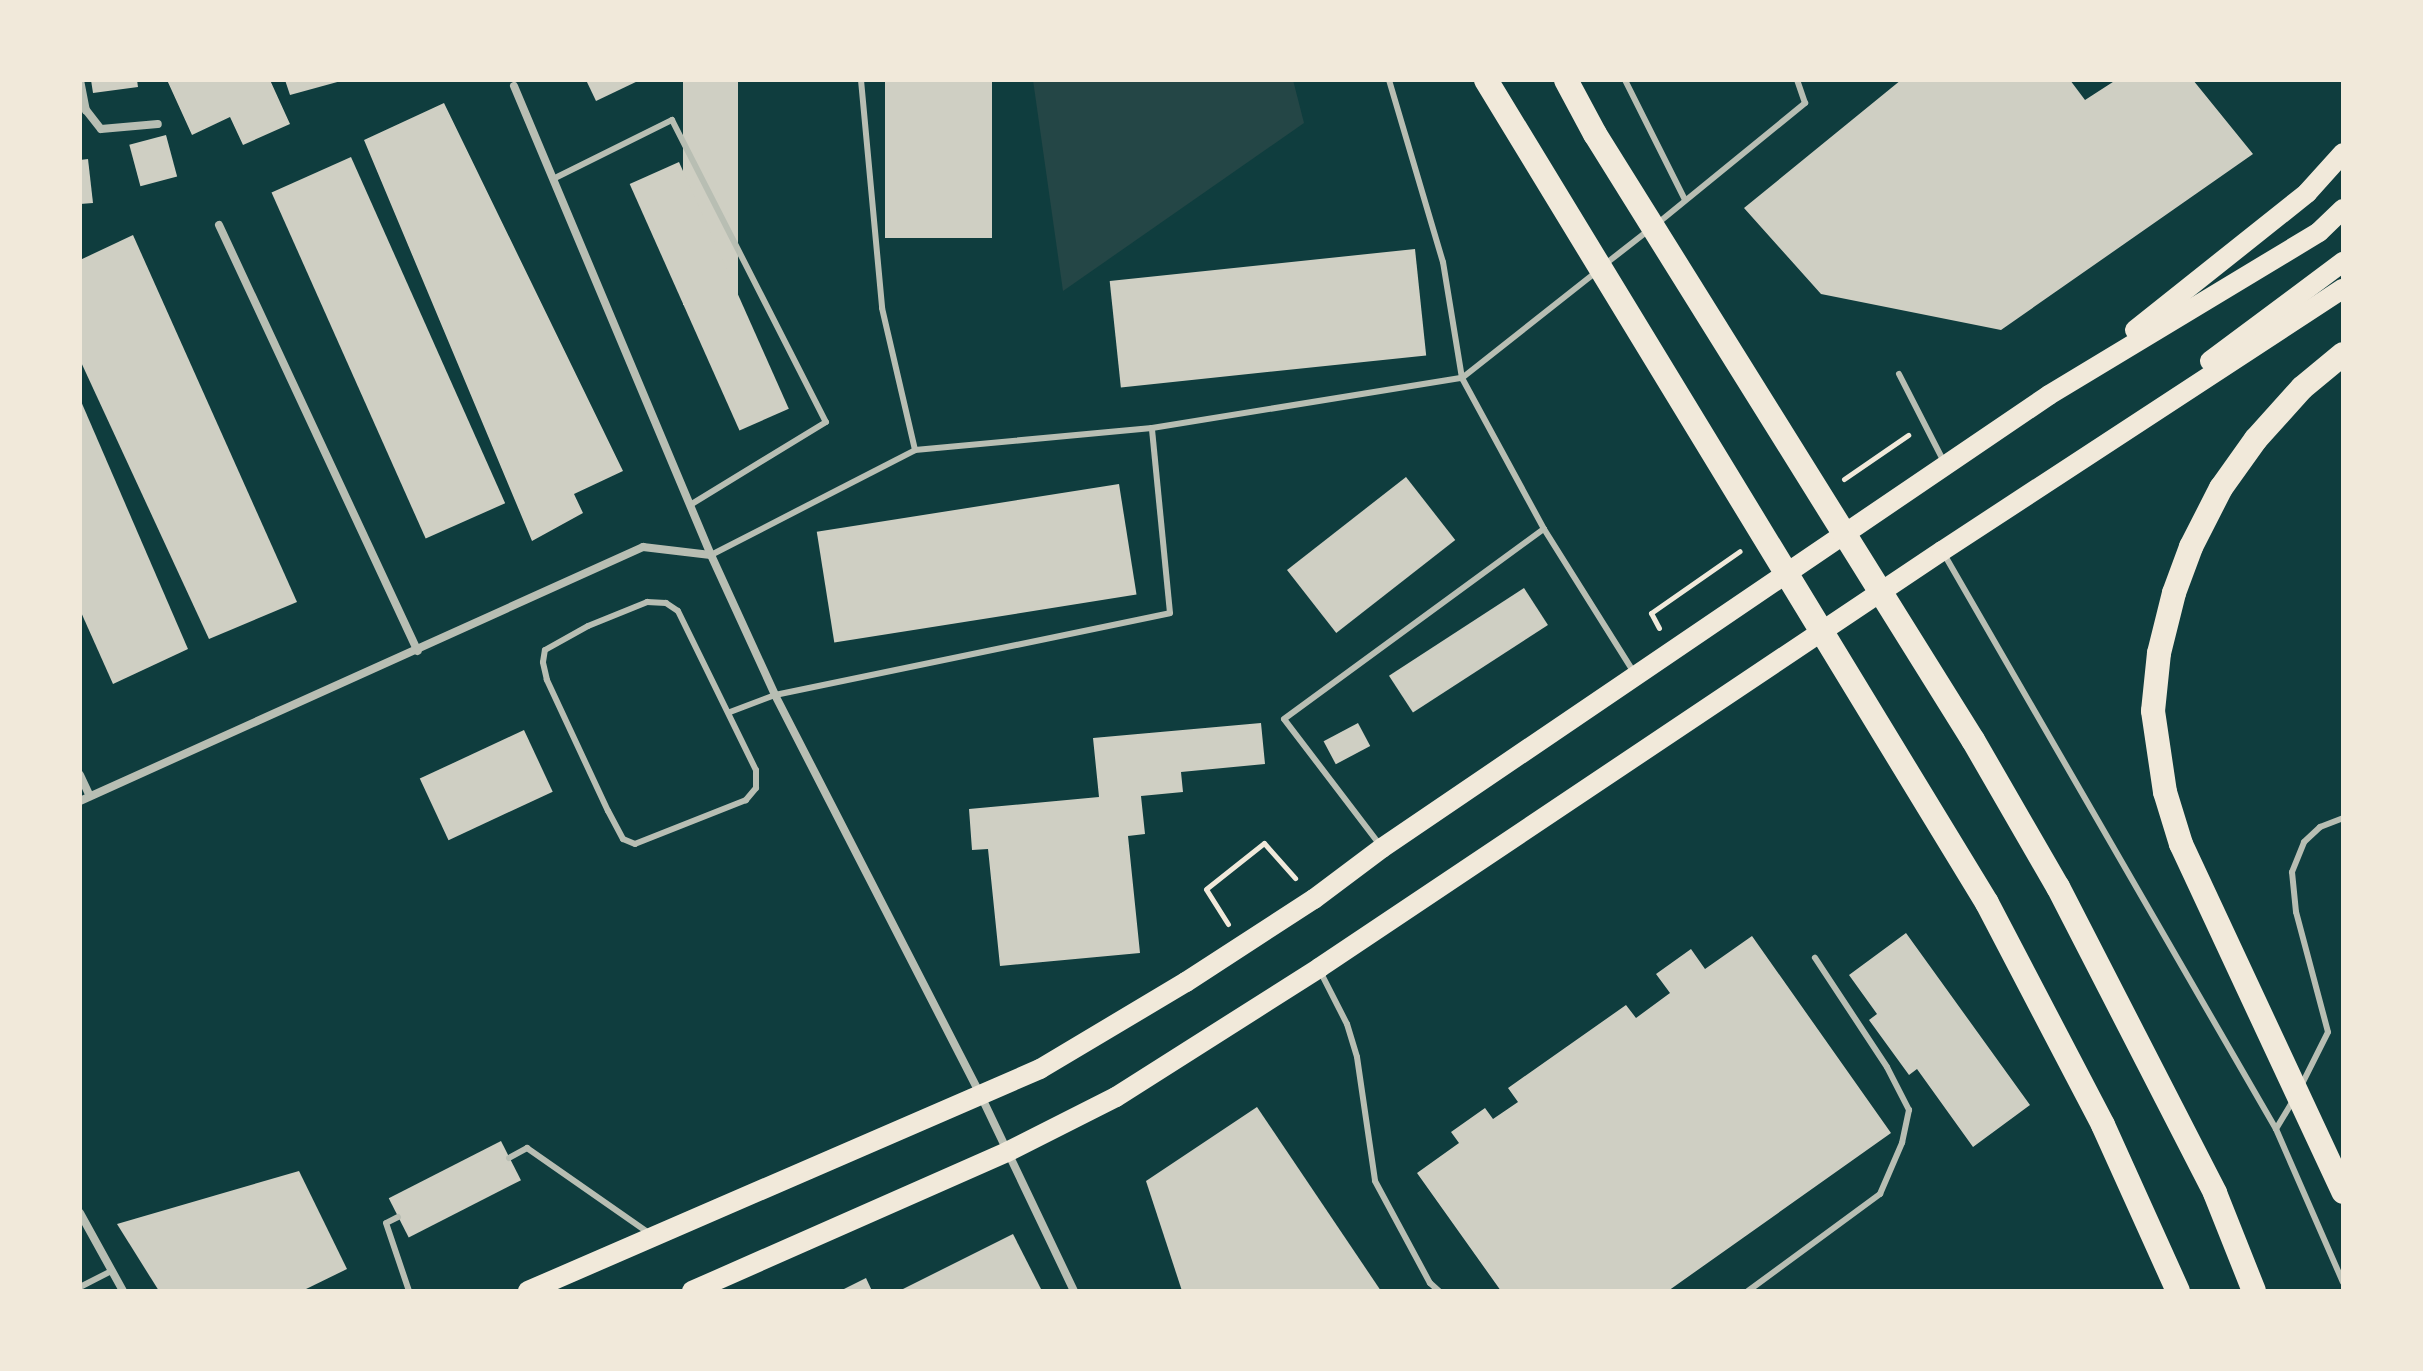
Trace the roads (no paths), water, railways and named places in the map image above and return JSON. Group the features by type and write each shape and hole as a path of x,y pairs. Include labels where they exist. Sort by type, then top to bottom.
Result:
{"highway":[{"path":"1486,80 1987,903 2103,1125 2178,1291"},
{"path":"1566,80 1610,159 1973,740 2058,887 2215,1193 2254,1291"},
{"path":"2343,354 2302,388 2265,429 2221,488 2191,547 2159,653 2153,711 2165,792 2181,844 2343,1192"}],"main road":[{"path":"528,1291 981,1096 1066,1053 1314,899 1382,848 1637,678 2049,395 2238,252 2307,193 2343,153"},
{"path":"2049,395 2319,232 2343,209"},
{"path":"2049,481 2343,262"},
{"path":"692,1291 1007,1152 1116,1097 1319,968 1942,551 2343,289"}],"street":[{"path":"80,80 86,110 101,129 158,124"},
{"path":"514,86 711,555 775,695 981,1096 1074,1291"},
{"path":"219,225 418,651"},
{"path":"80,801 89,794 418,651 643,547 711,555"},
{"path":"80,775 89,794"},
{"path":"80,1213 123,1291"}],"lane":[{"path":"861,80 882,308 915,450"},
{"path":"1389,80 1443,262 1462,378 1544,529 1637,678"},
{"path":"1625,80 1685,200"},
{"path":"711,555 915,450 1152,428 1462,378 1805,103 1797,80"},
{"path":"553,179 672,120 826,422 690,505"},
{"path":"1899,374 1946,466"},
{"path":"730,712 775,695 1170,613 1152,428"},
{"path":"1382,848 1284,719 1544,529"},
{"path":"1942,551 2276,1129 2343,1282"},
{"path":"647,602 666,603 678,611 730,712 756,770 756,788 746,800 635,844 623,839 547,680 543,662 545,650 626,608 647,602"},
{"path":"2276,1129 2320,1054 2328,1032 2296,912 2292,872 2304,842 2320,827 2343,818"},
{"path":"1748,1291 1880,1194 1902,1143 1909,1110 1887,1067 1815,958"},
{"path":"1319,968 1347,1024 1357,1057 1375,1181 1430,1283 1439,1291"},
{"path":"509,1158 527,1148 654,1237"},
{"path":"398,1217 386,1223 409,1291"},
{"path":"80,1287 112,1271"}]}
